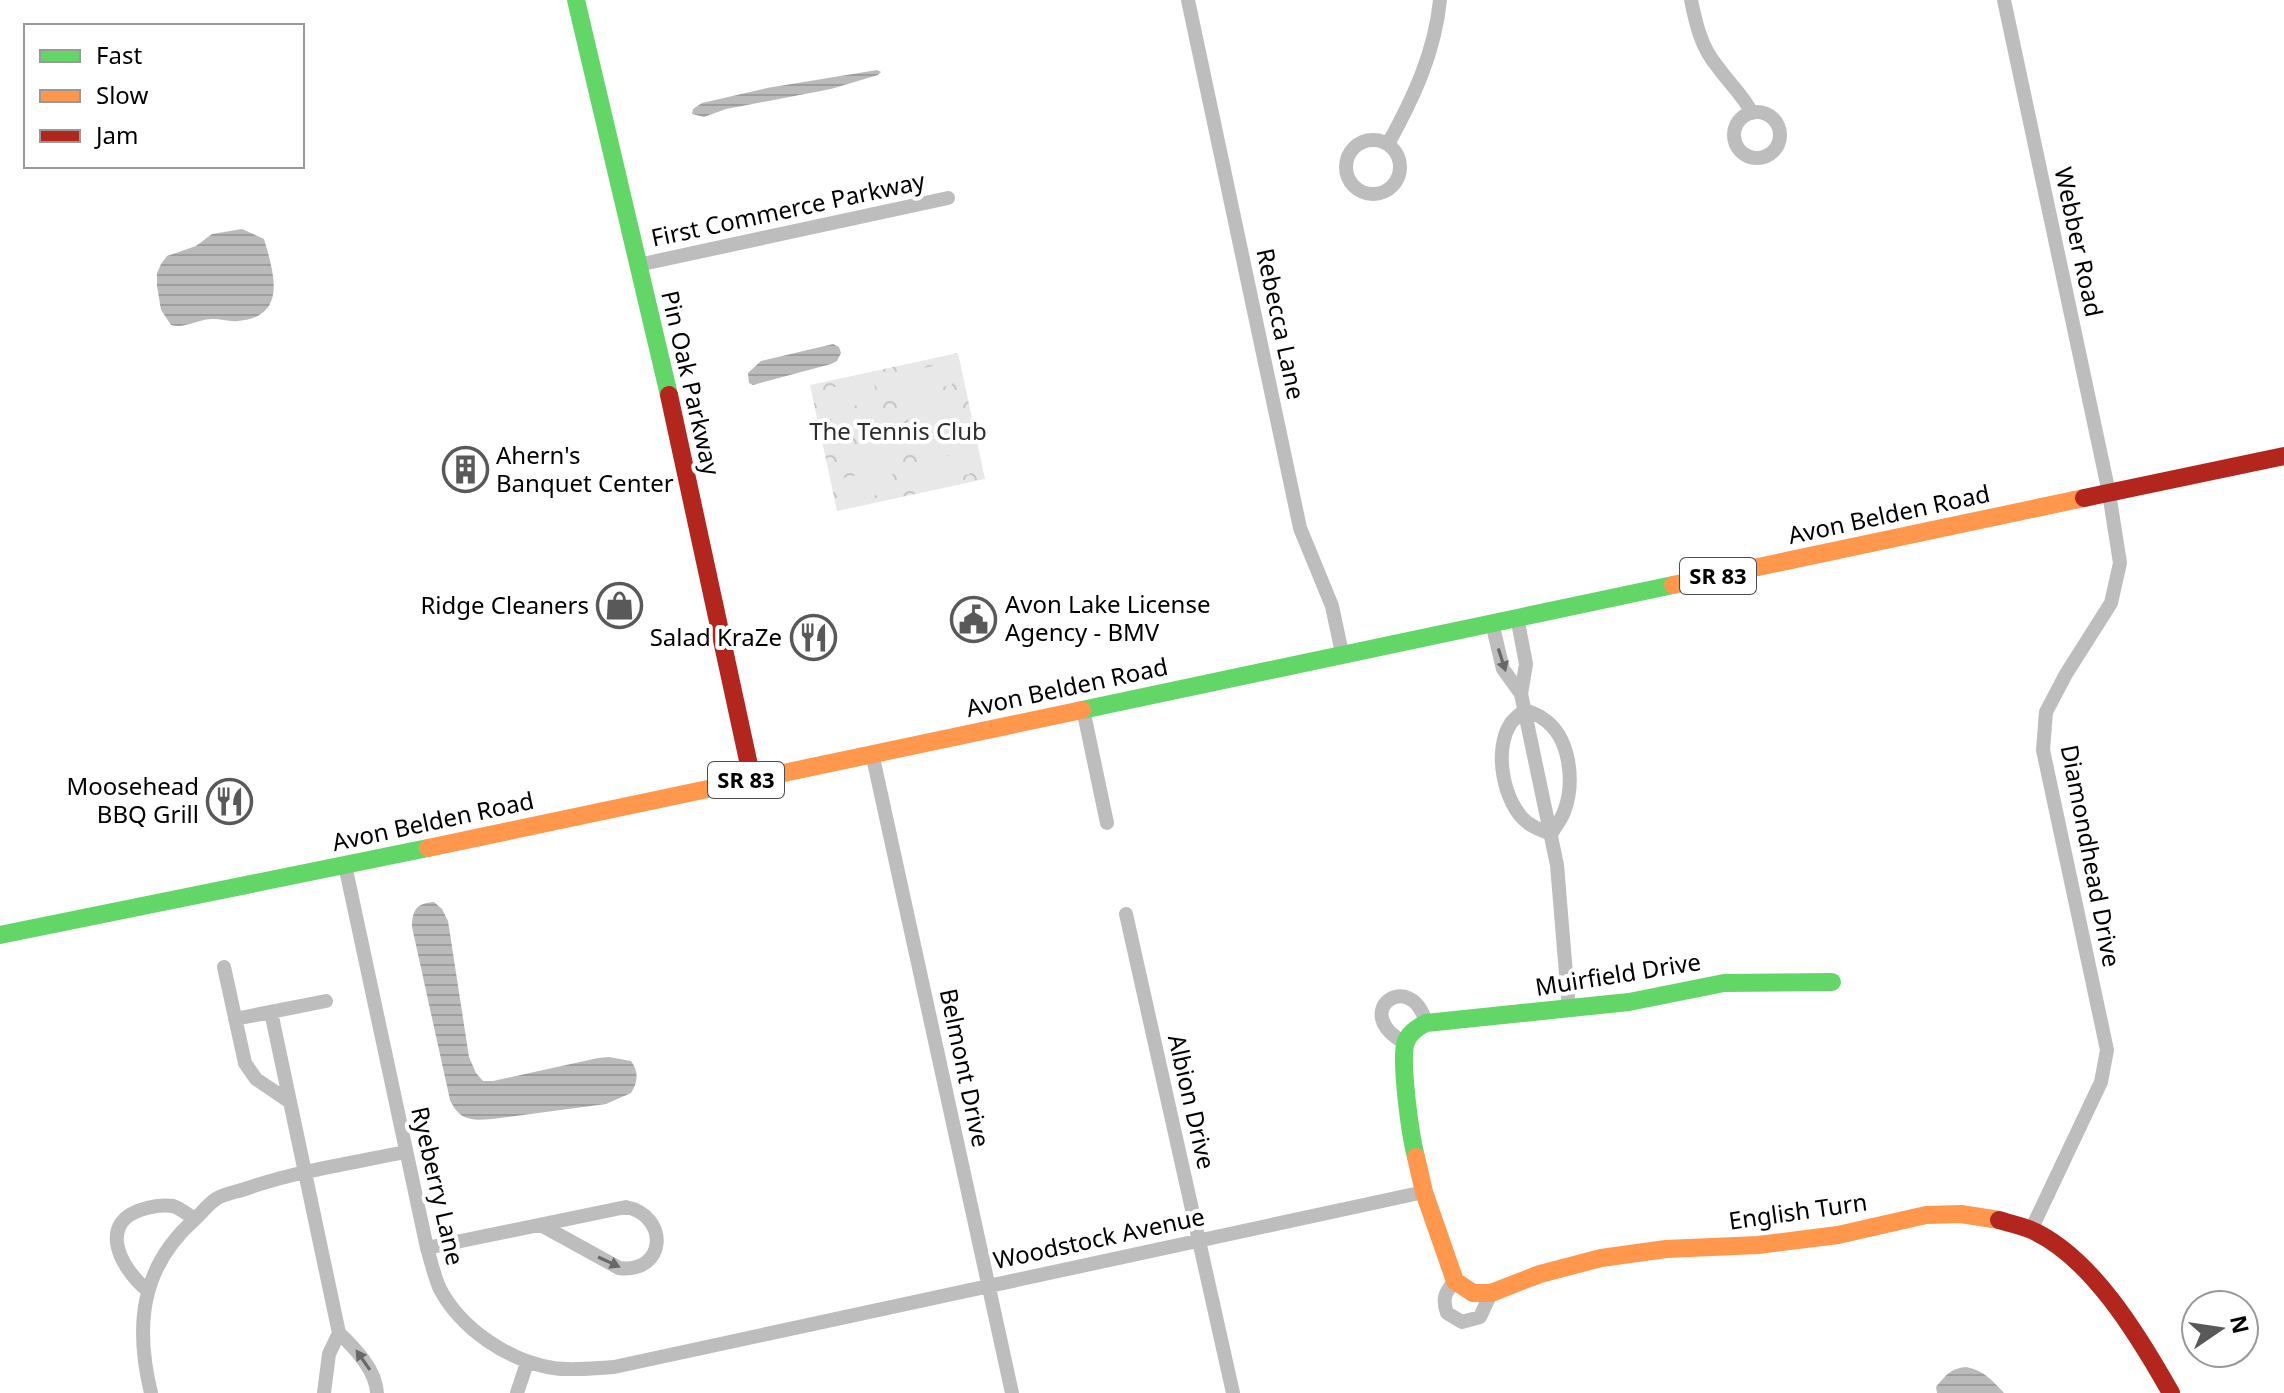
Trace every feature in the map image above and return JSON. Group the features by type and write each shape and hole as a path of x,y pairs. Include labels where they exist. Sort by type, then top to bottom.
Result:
{"main road":[{"name":"Pin Oak Parkway","path":"576,0 678,432 752,779"},
{"name":"Avon Belden Road","path":"0,935 2284,456"},
{"name":"Muirfield Drive","path":"1424,1192 1414,1149 1406,1084 1415,1032 1629,1002 1724,983 1832,982"},
{"path":"1424,1192 1455,1281 1473,1293 1491,1293"},
{"name":"English Turn","path":"1491,1293 1540,1274 1601,1258 1666,1249 1758,1245 1838,1235 1926,1215 1961,1214 2031,1230 2058,1247 2115,1304 2141,1339 2171,1393"}],"street":[{"name":"Rebecca Lane","path":"1188,0 1300,528 1332,606 1342,653"},
{"path":"1388,144 1407,110 1428,60 1440,0"},
{"path":"1691,0 1705,48 1716,66 1743,96 1752,113"},
{"name":"Webber Road","path":"2004,0 2109,493"},
{"name":"First Commerce Parkway","path":"638,265 948,198"},
{"name":"Diamondhead Drive","path":"2031,1230 2101,1082 2107,1050 2043,750 2046,712 2111,603 2120,563 2109,493"},
{"path":"1517,617 1526,664 1521,694"},
{"path":"1492,623 1503,669 1521,694 1551,834 1557,865 1569,1010"},
{"path":"1083,709 1107,823"},
{"path":"1525,710 1510,725 1501,750 1504,781 1513,803 1527,823 1551,834"},
{"path":"1525,710 1543,718 1559,735 1569,765 1569,789 1563,813 1551,834"},
{"name":"Belmont Drive","path":"872,753 1012,1393"},
{"name":"Ryeberry Lane","path":"345,865 427,1248 440,1288 462,1320 527,1363 556,1369 614,1367 783,1329"},
{"name":"Albion Drive","path":"1126,914 1233,1393"},
{"path":"224,967 245,1063 256,1079 290,1102"},
{"path":"235,1019 326,1001"},
{"path":"271,1012 339,1333 353,1346 372,1374 377,1393"},
{"path":"151,1393 141,1336 147,1290 162,1257 180,1232 216,1199 267,1181 405,1152"},
{"name":"Woodstock Avenue","path":"783,1329 1424,1192"},
{"path":"147,1290 127,1270 121,1258 117,1231 123,1220 133,1211 153,1206 174,1206 195,1219"},
{"path":"427,1248 626,1207 647,1215 654,1224 656,1248 643,1266 631,1270 619,1268 541,1225"},
{"path":"1455,1281 1444,1296 1444,1303 1447,1313 1462,1322 1480,1317 1491,1293"},
{"path":"324,1393 329,1354 339,1333"},
{"path":"517,1393 527,1363"}],"green space":[{"name":"The Tennis Club","path":"958,353 985,479 837,511 810,385"},
{"path":"947,363 952,385 904,395 899,373"},
{"path":"873,379 878,401 829,411 825,389"},
{"path":"953,392 958,415 909,425 905,402"},
{"path":"879,408 884,431 836,441 831,418"},
{"path":"959,422 964,445 916,455 911,432"},
{"path":"885,439 890,461 842,471 837,449"},
{"path":"965,452 970,474 922,484 917,462"},
{"path":"891,468 896,491 848,501 843,478"}],"shaded area":[{"path":"877,70 881,72 878,75 831,89 726,109 704,117 692,114 693,109 702,103 767,88"},
{"path":"242,229 264,239 268,252 274,291 265,311 254,318 238,321 213,319 181,326 171,325 161,310 157,286 161,264 167,256 196,246 212,234"},
{"path":"833,344 839,347 841,353 837,361 831,364 753,385 749,383 748,373 761,361"},
{"path":"434,902 448,921 469,1057 483,1081 609,1057 631,1061 634,1065 637,1077 631,1093 606,1104 492,1119 472,1119 457,1112 450,1100 412,927 417,908"},
{"path":"1966,1367 1982,1373 2004,1393 1937,1393 1936,1387 1945,1376"}],"traffic: fast":[{"path":"576,0 669,395"},
{"path":"1082,710 1673,585"},
{"path":"0,935 428,848"},
{"path":"1416,1157 1404,1055 1408,1038 1426,1023 1629,1002 1724,983 1832,982"}],"traffic: slow":[{"path":"1673,585 2084,498"},
{"path":"428,848 1082,710"},
{"path":"1416,1157 1424,1192 1455,1281 1473,1293 1491,1293 1540,1274 1601,1258 1666,1249 1758,1245 1838,1235 1926,1215 1961,1214 1999,1220"}],"traffic: jam":[{"path":"669,395 752,779"},
{"path":"2084,498 2284,456"},
{"path":"1999,1220 2029,1229 2051,1241 2093,1277 2129,1324 2171,1393"}],"place":[{"name":"Ahern's Banquet Center","path":"465,470"},
{"name":"Ridge Cleaners","path":"620,606"},
{"name":"Avon Lake License Agency - BMV","path":"974,619"},
{"name":"Salad KraZe","path":"813,638"},
{"name":"Moosehead BBQ Grill","path":"230,801"}]}
